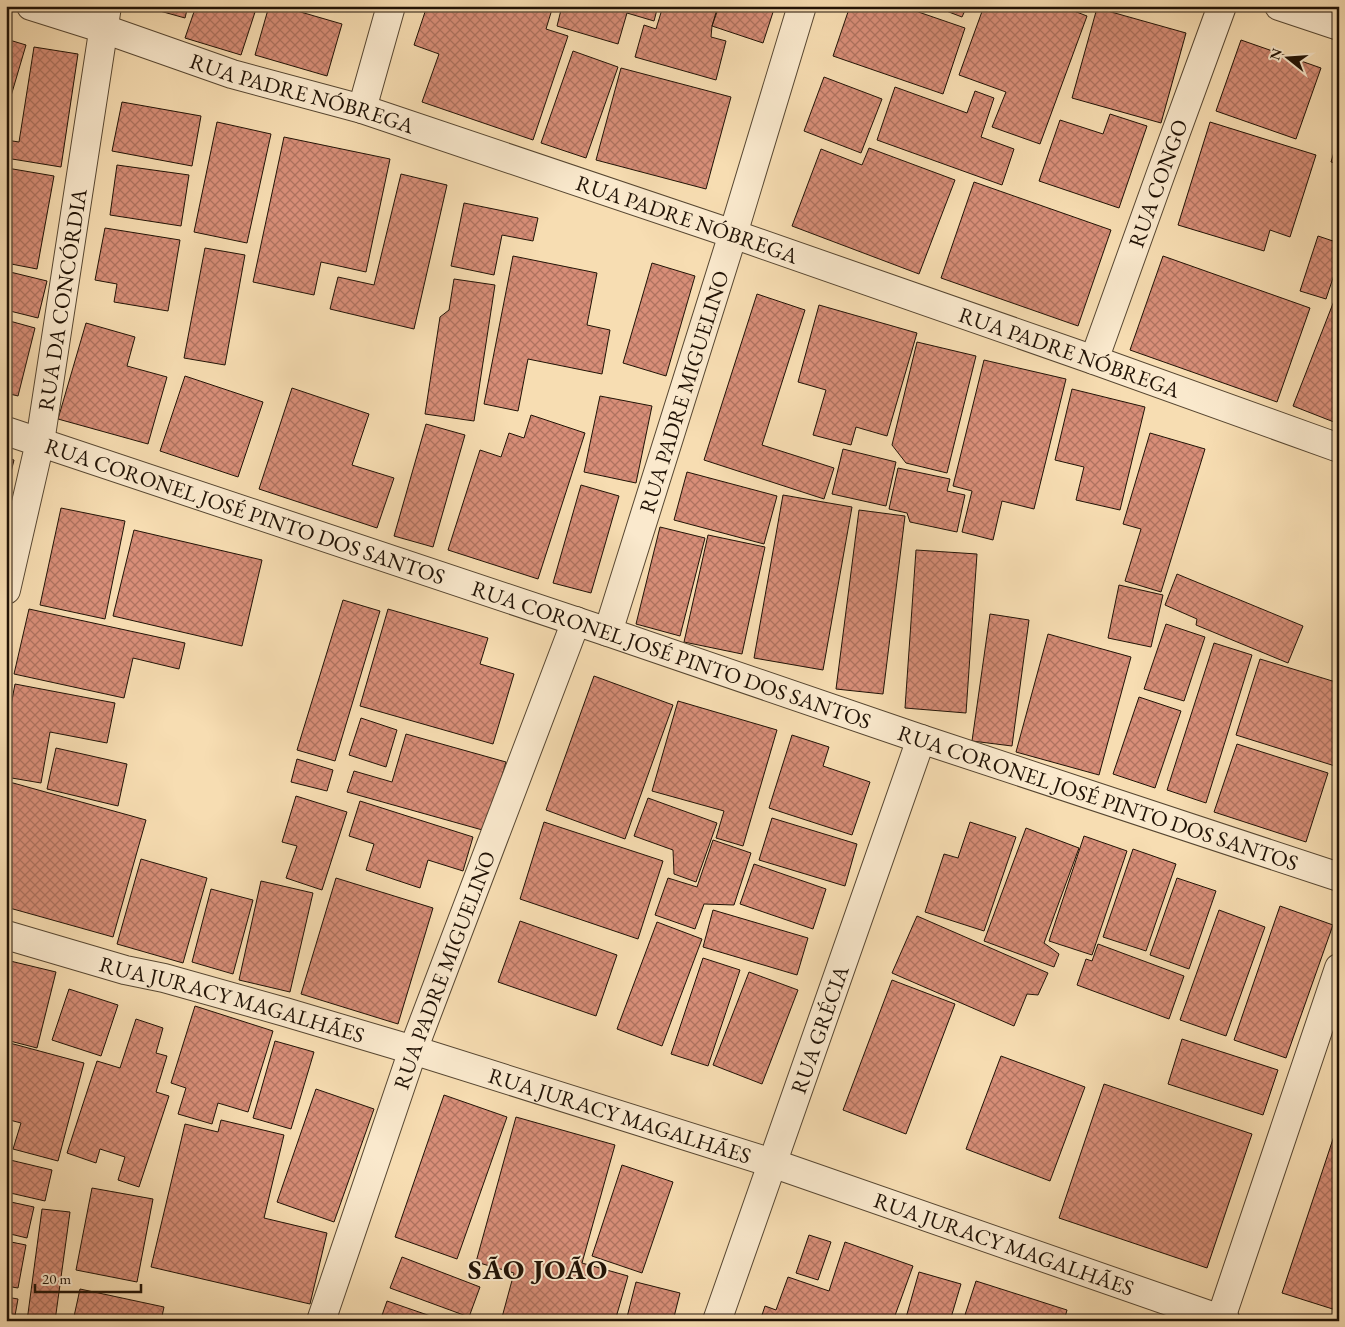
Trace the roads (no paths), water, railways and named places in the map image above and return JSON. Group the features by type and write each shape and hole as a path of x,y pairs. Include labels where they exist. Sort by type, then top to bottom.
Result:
{"street":[{"name":"RUA PADRE NÓBREGA","path":"31,6 105,18 232,74 362,109 733,234 1339,448"},
{"path":"362,109 391,6"},
{"name":"RUA PADRE MIGUELINO","path":"608,632 733,234 802,6"},
{"name":"RUA CONGO","path":"1094,360 1222,6"},
{"path":"1279,6 1339,26"},
{"name":"RUA DA CONCÓRDIA","path":"6,590 40,442 105,18"},
{"name":"RUA CORONEL JOSÉ PINTO DOS SANTOS","path":"6,431 576,621 921,739 1339,877"},
{"name":"RUA PADRE MIGUELINO","path":"321,1321 413,1050 576,621"},
{"name":"RUA GRÉCIA","path":"717,1321 921,739"},
{"name":"RUA JURACY MAGALHÃES","path":"6,935 125,970 164,978 276,1009 413,1050 772,1164 1222,1320"},
{"path":"1222,1320 1339,968"}],"district":[{"name":"SÃO JOÃO","path":"538,1269"}]}
